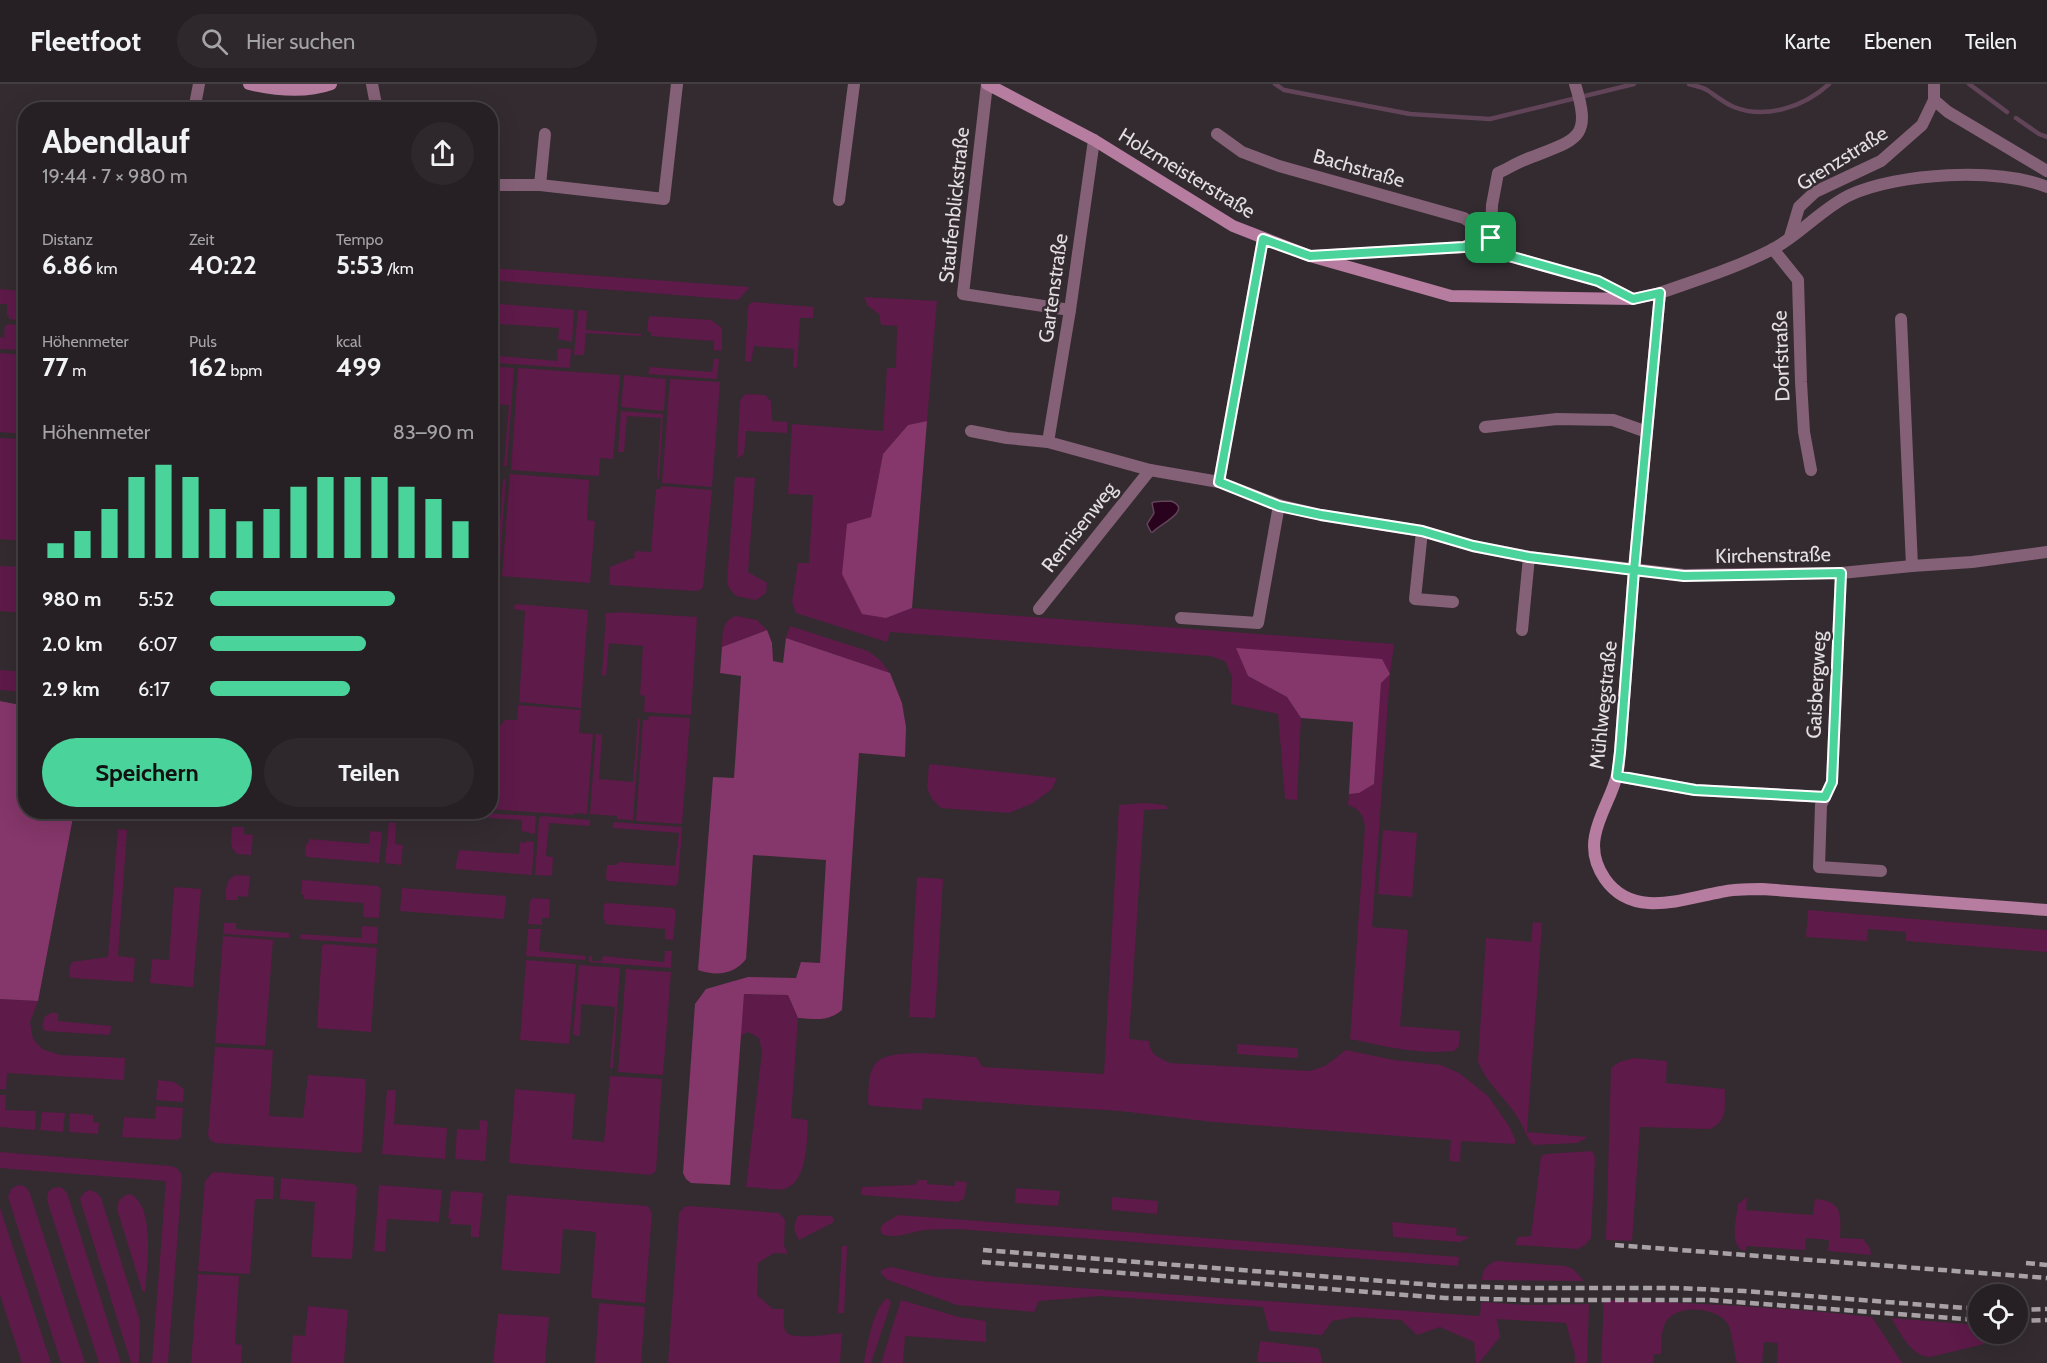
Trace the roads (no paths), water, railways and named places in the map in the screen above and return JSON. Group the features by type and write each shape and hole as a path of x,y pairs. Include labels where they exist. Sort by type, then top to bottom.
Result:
{"street":[{"path":"196,102 199,84"},
{"path":"249,84 275,90 323,87 331,84"},
{"path":"372,84 375,102"},
{"path":"498,185 540,184 664,199 677,84"},
{"path":"839,200 854,84"},
{"name":"Holzmeisterstraße","path":"987,84 1094,140 1233,226 1310,256 1451,296 1633,299 1660,293"},
{"name":"Staufenblickstraße","path":"987,84 963,294 1070,310"},
{"name":"Grenzstraße","path":"1790,237 1799,207 1815,192 1881,161 1922,125 1934,100 1934,84"},
{"path":"1310,256 1464,247 1491,238 1492,205 1498,173 1576,138 1581,123 1582,108 1575,85"},
{"path":"1934,100 1948,112 2047,171"},
{"path":"540,184 545,134"},
{"name":"Bachstraße","path":"1216,134 1242,152 1279,165 1464,218 1491,238 1509,256 1598,281 1633,299"},
{"name":"Gartenstraße","path":"1048,442 1070,310 1094,140"},
{"path":"1660,293 1710,276 1773,249 1849,196 1892,182 1968,174 2035,182 2047,187"},
{"path":"1219,482 1263,239"},
{"name":"Dorfstraße","path":"1773,249 1798,280 1804,432 1811,470"},
{"name":"Mühlwegstraße","path":"1660,293 1634,570 1620,752 1617,776 1595,837 1594,855 1599,871 1610,886 1642,904 1658,904 1721,892 1762,889 2047,910"},
{"path":"1901,319 1912,566"},
{"path":"1485,427 1557,419 1613,420 1647,432"},
{"path":"971,431 1007,438 1048,442 1150,470 1219,482 1279,506 1321,515 1422,531 1473,546 1529,557 1634,570"},
{"name":"Remisenweg","path":"1039,609 1150,470"},
{"path":"1181,618 1258,623 1279,506"},
{"path":"1422,531 1415,599 1453,602"},
{"name":"Kirchenstraße","path":"1634,570 1684,576 1841,573 1972,562 2047,552"},
{"path":"1522,630 1529,557"},
{"name":"Gaisbergweg","path":"1841,573 1832,782 1821,805 1819,867 1881,871"},
{"path":"1617,776 1695,790 1825,797"}],"waterway":[{"path":"1275,84 1284,90 1410,114 1490,119 1634,84"},
{"path":"1689,84 1705,89 1734,107 1759,112 1784,109 1797,104 1809,99 1829,84"},
{"path":"1969,84 2007,112"},
{"path":"2016,118 2047,137"}],"railway":[{"path":"1615,1245 2047,1278"},
{"path":"983,1250 1447,1286 1675,1288 1968,1308"},
{"path":"982,1262 1445,1298 1708,1300 1968,1319"},
{"path":"2026,1263 2047,1265"},
{"path":"2028,1310 2047,1309"},
{"path":"2028,1321 2047,1320"}]}
